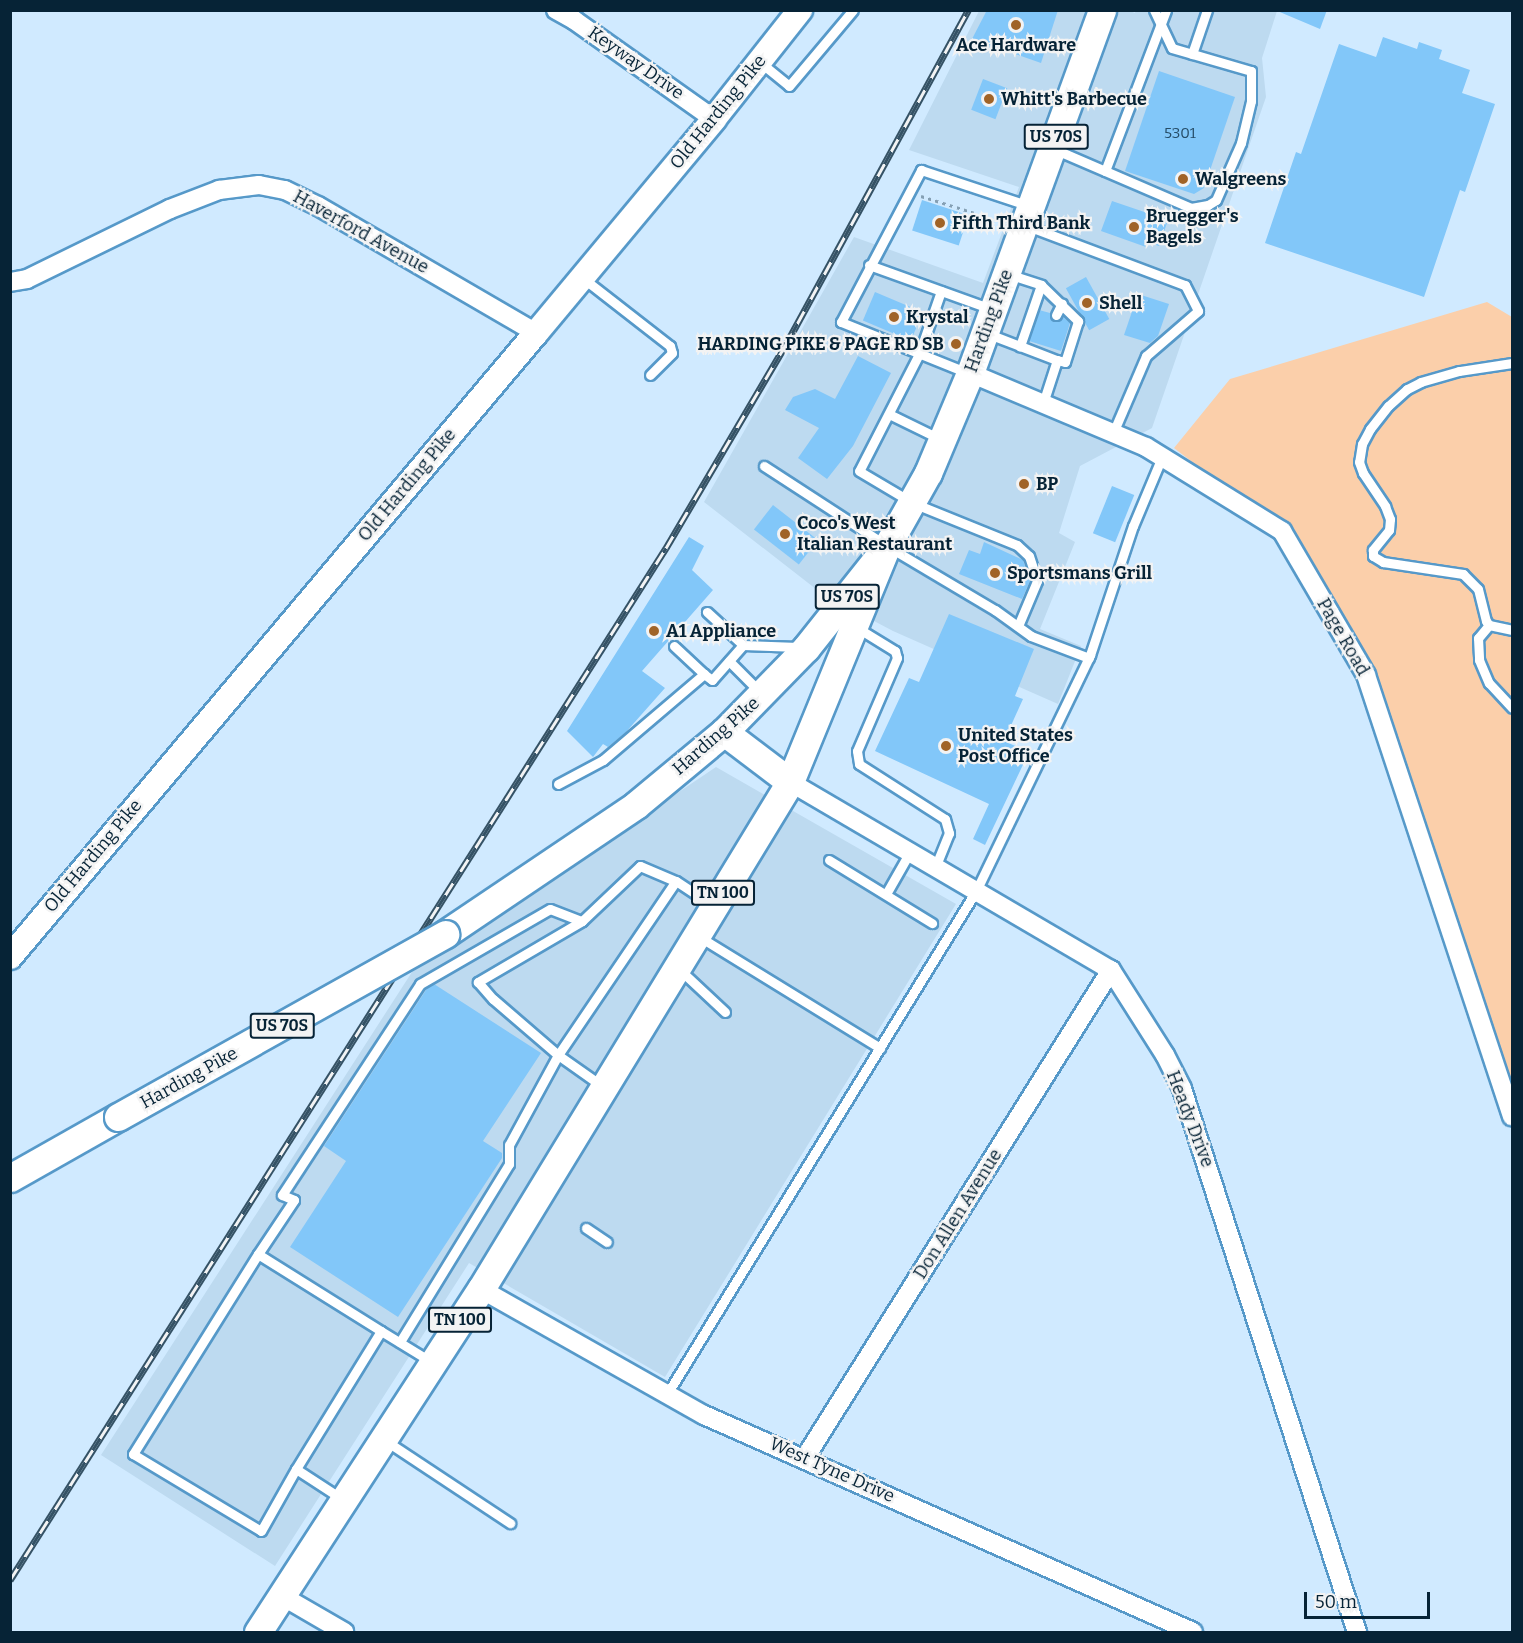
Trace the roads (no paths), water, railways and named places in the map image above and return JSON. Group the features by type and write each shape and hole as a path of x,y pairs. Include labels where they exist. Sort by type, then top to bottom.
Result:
{"main road":[{"name":"Harding Pike","path":"10,1178 445,934 636,805 724,732 763,694 806,648 887,546 913,503 970,374 1102,10"},
{"name":"TN 100","path":"258,1632 481,1289 790,782 887,546"},
{"path":"724,732 790,782"}],"street":[{"name":"Keyway Drive","path":"556,10 574,20 714,119"},
{"name":"Old Harding Pike","path":"14,946 536,333 714,119 800,10"},
{"name":"Haverford Avenue","path":"10,282 27,279 170,209 219,190 259,185 285,190 318,206 536,333"},
{"name":"Page Road","path":"970,374 1113,433 1162,457 1281,531 1366,675 1512,1116"},
{"name":"Heady Drive","path":"790,782 1111,970 1164,1055 1182,1089 1357,1632"},
{"name":"Don Allen Avenue","path":"805,1458 1111,970"},
{"name":"West Tyne Drive","path":"481,1289 704,1415 1193,1632"},
{"path":"282,1596 344,1632"}],"lane":[{"path":"759,62 789,86 853,10"},
{"path":"1052,148 1191,208 1208,205 1216,200 1241,143 1251,101 1251,71 1172,48 1154,10"},
{"path":"1105,171 1166,10"},
{"path":"1192,54 1207,10"},
{"path":"970,374 841,322 921,170 1185,285 1198,310 1146,356 1113,433"},
{"path":"869,265 941,291 989,321 1020,346 1045,350 1057,360 1065,362 1078,321 1041,285 1006,273"},
{"path":"582,278 670,346 672,353 650,375"},
{"path":"1020,346 1041,285"},
{"path":"941,291 919,354 859,471 913,503 1017,545 1029,556 1037,581 1018,626"},
{"path":"1056,315 1062,303"},
{"path":"1042,403 1057,360"},
{"path":"1512,363 1466,370 1413,385 1394,400 1375,422 1366,435 1360,454 1363,473 1385,506 1390,519 1389,530 1373,550 1372,556 1383,562 1463,574 1469,577 1478,589 1484,618 1489,625 1512,630"},
{"path":"889,414 942,440"},
{"path":"667,1394 976,891 1089,658 1133,526 1162,457"},
{"path":"764,466 1031,636 1089,658"},
{"path":"707,612 743,645 806,648"},
{"path":"1489,625 1478,638 1479,660 1489,683 1512,708"},
{"path":"854,626 895,651 897,658 857,751 859,765 945,819 949,833 935,867"},
{"path":"674,646 712,680 743,645"},
{"path":"729,661 763,694"},
{"path":"558,784 603,760 704,674"},
{"path":"886,894 910,852"},
{"path":"829,860 932,922"},
{"path":"604,1087 558,1054 493,999 478,982 582,921 640,866 676,881 714,906"},
{"path":"400,1342 509,1164 509,1145 558,1054 676,881"},
{"path":"381,1331 296,1469 261,1531 133,1454 294,1200 282,1195 420,984 550,909 582,921"},
{"path":"697,935 880,1048"},
{"path":"677,967 725,1012"},
{"path":"586,1228 607,1242"},
{"path":"258,1254 433,1362"},
{"path":"384,1440 510,1523"},
{"path":"296,1469 344,1500"}],"railway":[{"path":"10,1580 666,548 784,348 968,10"}],"place":[{"name":"Ace Hardware","path":"1016,25"},
{"name":"Whitt's Barbecue","path":"989,99"},
{"name":"Walgreens","path":"1183,179"},
{"name":"Fifth Third Bank","path":"940,223"},
{"name":"Bruegger's Bagels","path":"1134,227"},
{"name":"Shell","path":"1087,303"},
{"name":"Krystal","path":"894,317"},
{"name":"HARDING PIKE & PAGE RD SB","path":"956,344"},
{"name":"BP","path":"1024,484"},
{"name":"Coco's West Italian Restaurant","path":"785,534"},
{"name":"Sportsmans Grill","path":"995,573"},
{"name":"A1 Appliance","path":"654,631"},
{"name":"United States Post Office","path":"946,746"}]}
